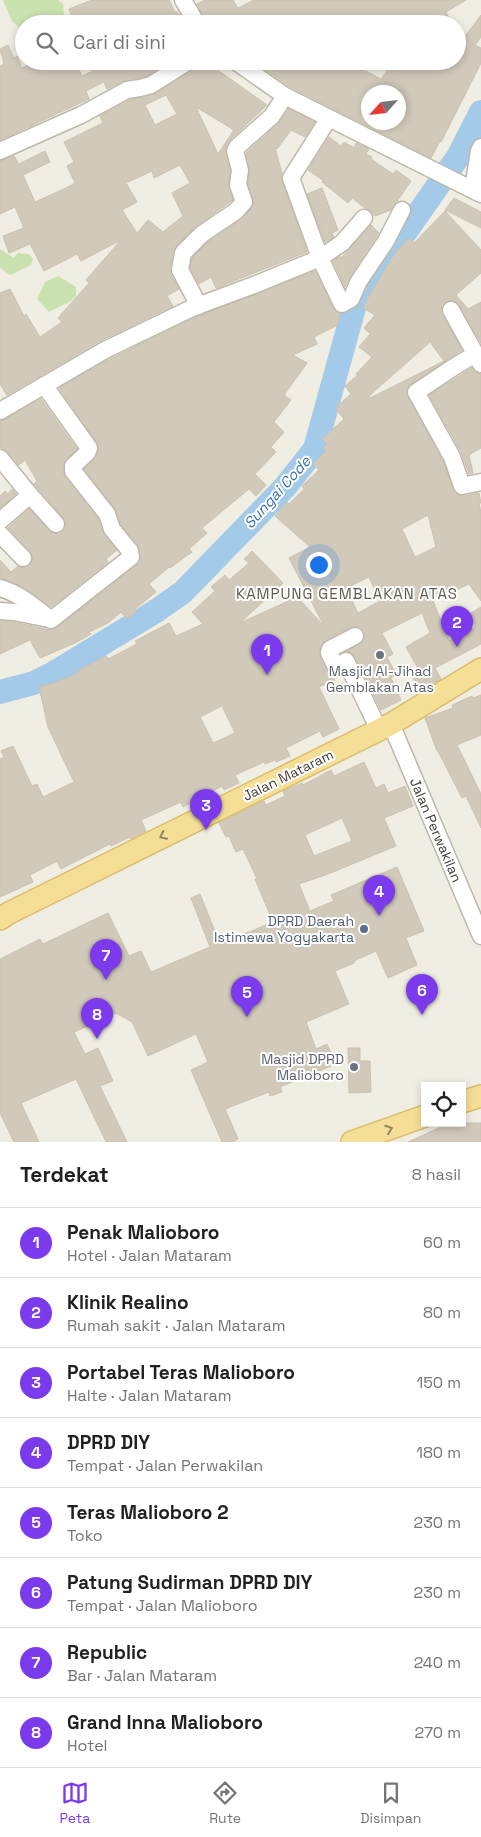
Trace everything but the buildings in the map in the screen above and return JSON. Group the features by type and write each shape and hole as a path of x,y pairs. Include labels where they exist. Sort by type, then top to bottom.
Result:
{"main road":[{"name":"Jalan Mataram","path":"3,915 385,727 481,669"},
{"path":"357,1141 421,1117"}],"street":[{"path":"183,0 191,15"},
{"path":"0,151 81,115 127,90 151,85 175,70"},
{"path":"248,70 285,96 473,190 481,147"},
{"path":"199,306 180,270 183,253 202,234 236,211 244,202 238,185 240,170 235,151 236,147 272,116 285,96"},
{"path":"329,118 291,178 320,258 342,304 351,299 359,281 386,241 402,210"},
{"path":"0,411 105,350 199,306 320,258 342,243 364,218"},
{"path":"451,310 478,359 455,365 416,392 436,425 452,457 462,486 481,482"},
{"path":"44,386 89,448 88,452 73,466 73,471 107,514 112,529 130,552 131,557 51,620"},
{"path":"0,458 56,524"},
{"path":"0,520 30,495"},
{"path":"0,534 23,558"},
{"path":"0,588 8,590 51,620"},
{"path":"0,611 51,620"},
{"name":"Jalan Perwakilan","path":"355,636 330,649 329,653 336,666 346,661 385,727 481,936"}],"green space":[{"path":"3,0 58,0 63,4 64,15 15,15 15,24"},
{"path":"0,249 14,258 18,253 29,254 33,259 31,265 10,275 0,268"},
{"path":"58,276 76,287 76,296 71,301 49,312 37,299 45,282"}],"waterway":[{"name":"Sungai Code","path":"0,692 34,683 52,674 156,611 183,592 285,487 315,449 355,304 458,157 481,112"}],"place":[{"name":"Klinik Realino","path":"457,647"},
{"name":"Masjid Al-Jihad Gemblakan Atas","path":"380,655"},
{"name":"Penak Malioboro","path":"267,675"},
{"name":"Portabel Teras Malioboro","path":"206,830"},
{"name":"DPRD DIY","path":"379,916"},
{"name":"DPRD Daerah Istimewa Yogyakarta","path":"364,929"},
{"name":"Republic","path":"106,980"},
{"name":"Patung Sudirman DPRD DIY","path":"422,1015"},
{"name":"Teras Malioboro 2","path":"247,1017"},
{"name":"Grand Inna Malioboro","path":"97,1039"},
{"name":"Masjid DPRD Malioboro","path":"354,1067"}],"district":[{"name":"KAMPUNG GEMBLAKAN ATAS","path":"347,593"}]}
